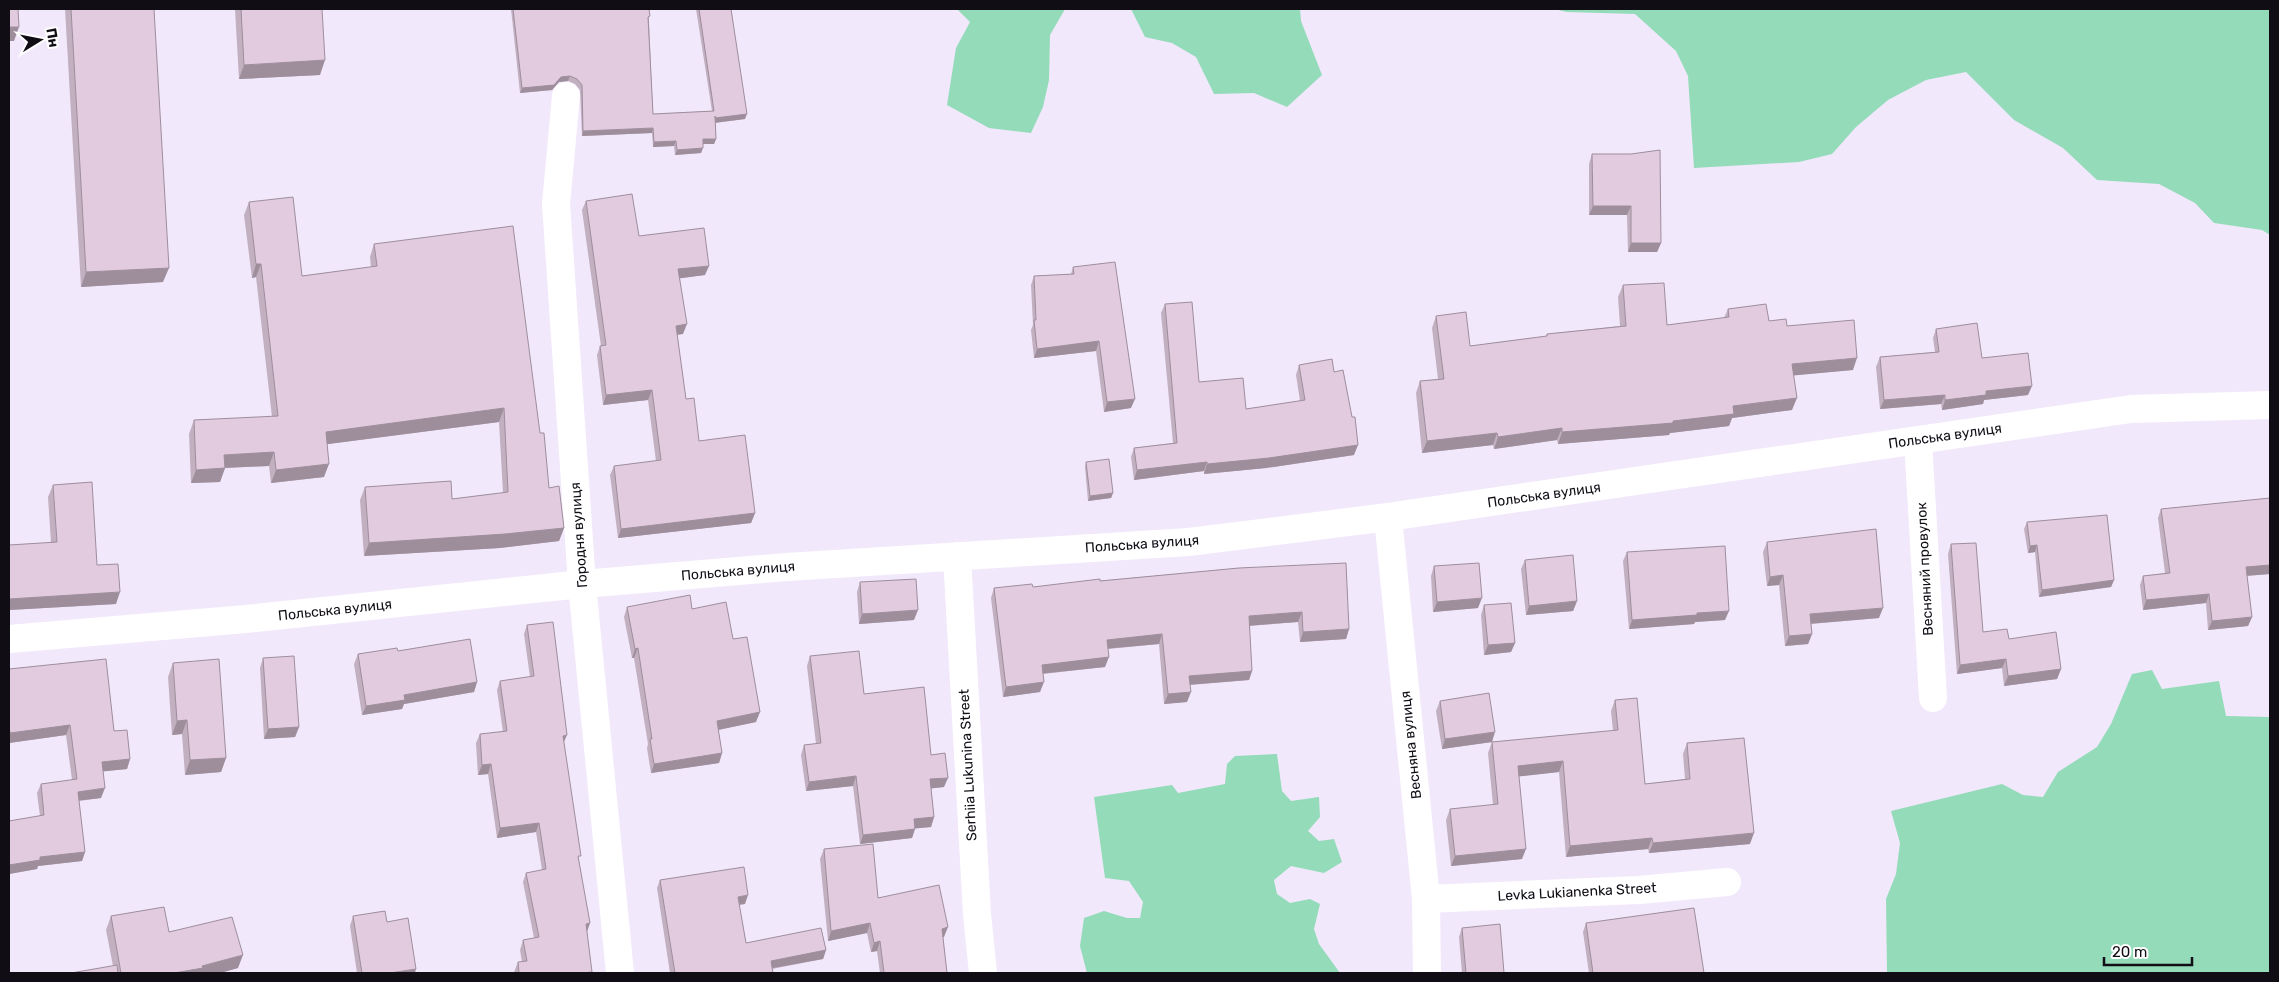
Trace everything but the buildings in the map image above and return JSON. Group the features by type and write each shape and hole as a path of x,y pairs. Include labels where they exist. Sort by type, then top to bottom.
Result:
{"street":[{"name":"Городня вулиця","path":"566,96 556,204 582,584 620,973"},
{"name":"Польська вулиця","path":"9,639 246,619 582,584 787,567 1189,542 1388,517 2131,409 2270,405"},
{"name":"Весняний провулок","path":"1918,440 1933,698"},
{"name":"Весняна вулиця","path":"1388,517 1426,898 1427,973"},
{"name":"Serhiia Lukunina Street","path":"957,556 977,914 983,973"},
{"name":"Levka Lukianenka Street","path":"1426,898 1639,890 1727,882"}],"green space":[{"path":"957,9 1065,9 1050,35 1049,80 1043,107 1031,133 989,128 947,105 956,48 970,22"},
{"path":"1131,9 1300,9 1301,21 1322,75 1287,107 1254,93 1214,94 1196,57 1172,43 1145,37"},
{"path":"1554,9 2270,9 2270,235 2262,230 2214,223 2195,203 2159,184 2097,180 2063,148 2014,120 1966,72 1926,80 1888,100 1856,127 1832,154 1799,162 1694,168 1688,76 1676,51 1635,14 1567,12"},
{"path":"2152,670 2162,689 2219,681 2226,716 2270,717 2270,973 1887,973 1886,899 1896,874 1900,843 1891,811 2002,784 2023,795 2043,797 2058,772 2097,747 2111,724 2132,674"},
{"path":"1277,754 1282,791 1291,801 1319,797 1320,817 1308,831 1319,841 1334,839 1342,862 1324,873 1291,866 1274,880 1277,894 1290,903 1310,899 1320,904 1314,929 1319,944 1340,973 1087,973 1080,946 1084,918 1104,911 1127,918 1140,918 1143,902 1129,881 1105,878 1094,797 1172,785 1178,793 1225,784 1227,764 1235,756"}]}
